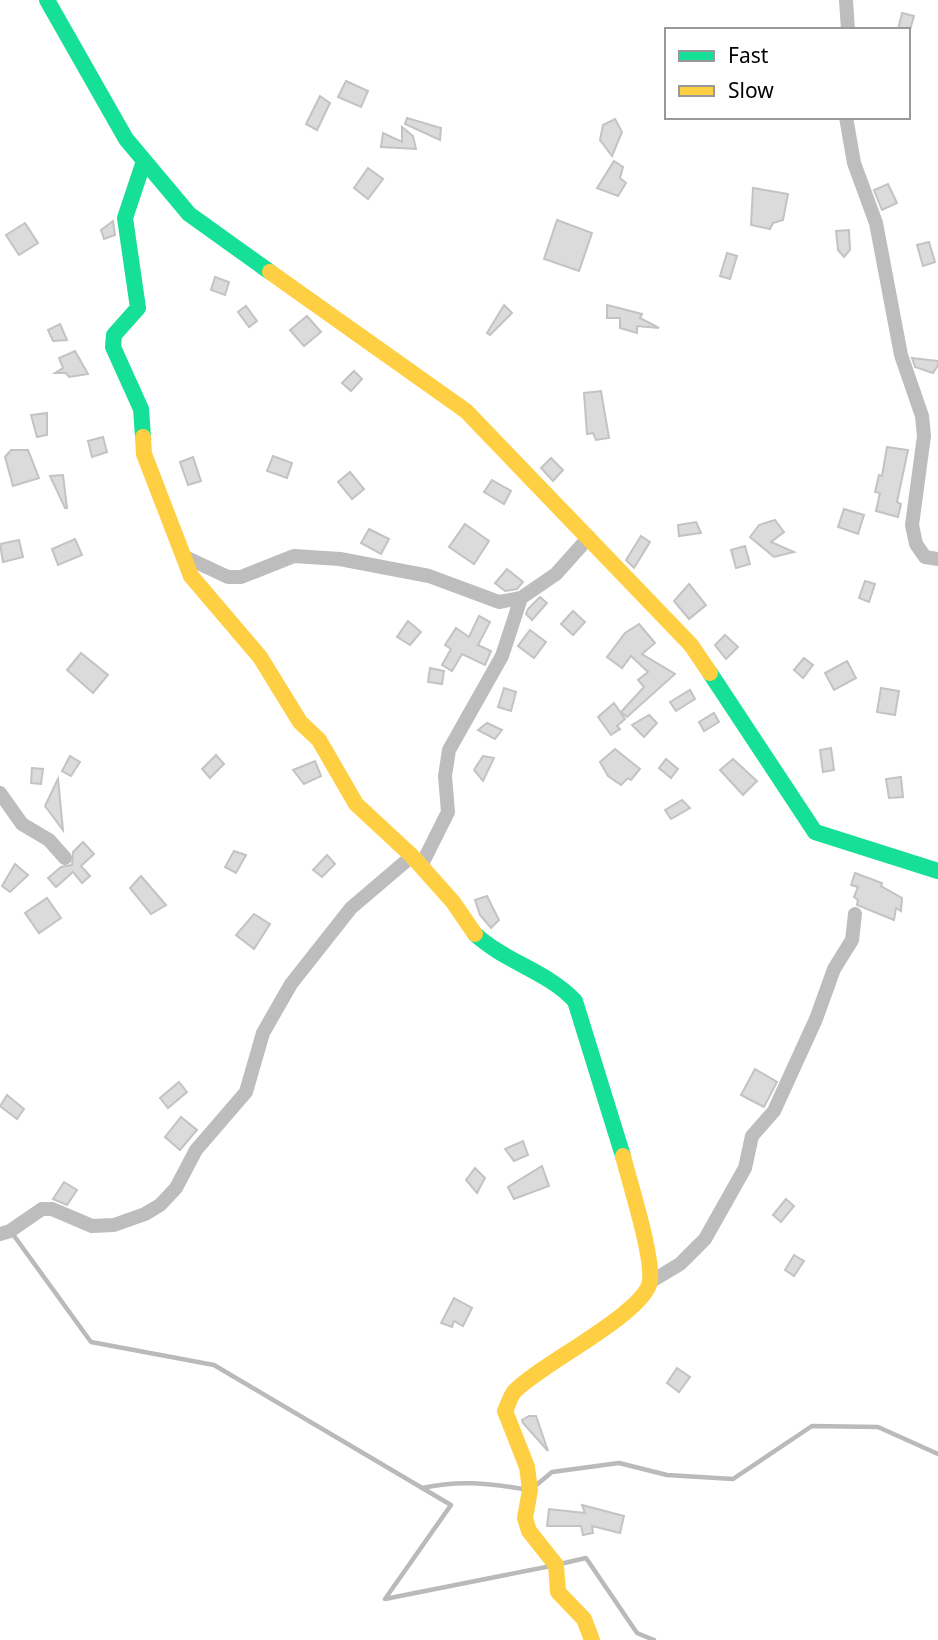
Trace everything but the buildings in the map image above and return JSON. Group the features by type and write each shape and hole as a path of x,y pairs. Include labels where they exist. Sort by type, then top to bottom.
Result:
{"street":[{"path":"47,0 126,139 189,214 466,411 691,645 815,832 938,871"},
{"path":"846,0 848,28"},
{"path":"846,119 854,163 876,223 901,355 922,416 924,436 912,525 916,544 925,557 938,559"},
{"path":"144,160 128,199 125,218 138,308 114,335 113,347 137,398 144,454 191,576 278,681 300,722 319,740 356,804 417,861 453,902 471,930 492,950 561,986 575,1001 623,1156 644,1238 650,1282"},
{"path":"183,556 228,576 241,577 293,556 340,559 429,576 499,602 521,598 555,574 589,537"},
{"path":"0,1234 10,1231 42,1209 52,1209 92,1226 114,1225 145,1214 160,1205 176,1188 196,1150 246,1092 264,1033 291,984 351,908 417,861 448,812 445,776 449,750 502,656 521,598"},
{"path":"0,793 22,824 49,841 65,858"},
{"path":"592,1640 592,1630 585,1618 564,1603 559,1596 554,1578 556,1565 529,1531 525,1518 530,1490 527,1467 505,1411 514,1392 596,1334 643,1295 650,1282 680,1264 705,1239 745,1168 752,1136 774,1111 816,1018 834,968 852,940 855,914"}],"waterway":[{"path":"12,1233 91,1342 214,1365 451,1505 385,1599 551,1566"},
{"path":"534,1487 552,1472 619,1463 667,1475 733,1479 812,1426 878,1427 938,1454"},
{"path":"422,1488 473,1483 523,1489"},
{"path":"560,1564 586,1558 637,1633 654,1640"}],"traffic: fast":[{"path":"47,0 126,139 189,214 270,272"},
{"path":"143,437 141,409 113,347 114,335 138,308 125,218 144,161"},
{"path":"710,673 815,832 938,871"},
{"path":"475,934 499,952 552,982 575,1001 623,1156"}],"traffic: slow":[{"path":"270,272 466,411 691,645 710,673"},
{"path":"143,437 144,454 191,576 260,657 300,722 319,740 356,804 412,856 453,902 475,934"},
{"path":"592,1640 584,1619 558,1592 556,1565 529,1531 525,1518 530,1490 527,1467 505,1411 514,1392 526,1381 611,1323 644,1294 650,1281 648,1254 623,1156"}]}
